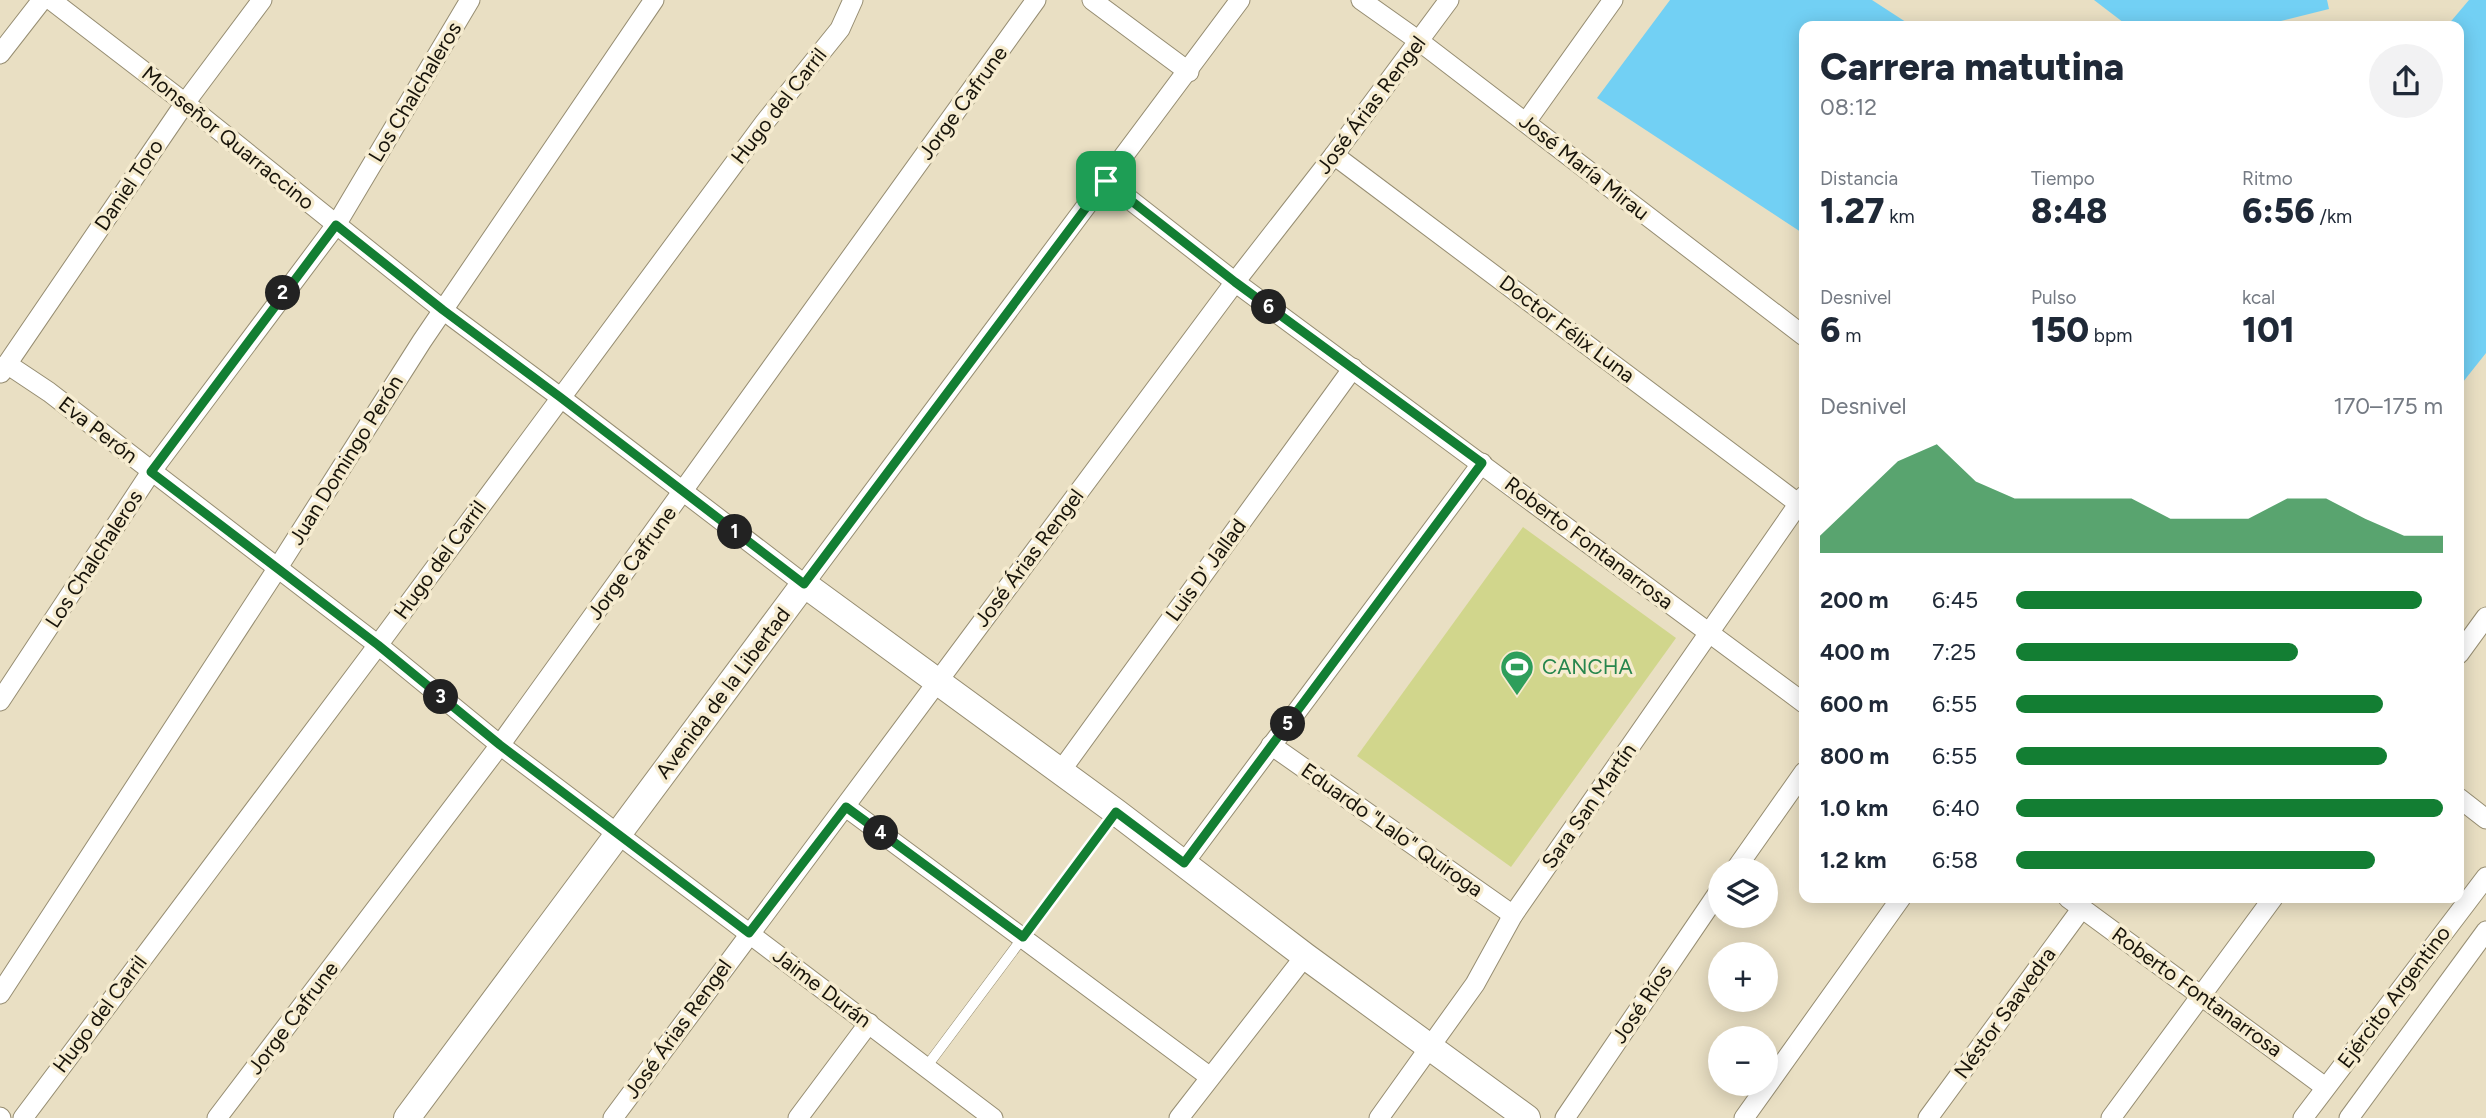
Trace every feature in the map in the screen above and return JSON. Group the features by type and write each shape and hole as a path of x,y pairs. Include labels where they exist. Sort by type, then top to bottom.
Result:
{"street":[{"path":"0,54 42,0"},
{"name":"Monseñor Quarraccino","path":"51,0 185,103 443,310 804,584"},
{"name":"Daniel Toro","path":"3,369 185,103 262,0"},
{"name":"Los Chalchaleros","path":"0,701 151,472 336,225 470,0"},
{"name":"Juan Domingo Perón","path":"0,995 443,310 654,0"},
{"name":"Hugo del Carril","path":"23,1118 378,645 765,122 840,29 853,0"},
{"name":"Jorge Cafrune","path":"217,1118 500,745 1036,0"},
{"path":"1091,0 1189,72"},
{"name":"Avenida de la Libertad","path":"407,1118 1189,72 1240,0"},
{"name":"José María Mirau","path":"1361,0 1526,122 1799,332"},
{"name":"José Árias Rengel","path":"613,1118 1235,282 1449,0"},
{"path":"1526,122 1613,0"},
{"name":"Doctor Félix Luna","path":"1334,155 1799,498"},
{"name":"Roberto Fontanarrosa","path":"1106,181 1235,282 1799,699"},
{"name":"Luis D' Jallad","path":"1060,772 1353,368"},
{"name":"Eva Perón","path":"3,369 49,392 378,645 500,745 618,833"},
{"path":"1184,863 1482,463"},
{"name":"Sara San Martín","path":"1379,1118 1475,984 1513,915 1799,504"},
{"path":"804,584 1527,1118"},
{"path":"2464,647 2486,617"},
{"name":"Eduardo \"Lalo\" Quiroga","path":"1271,745 1513,915"},
{"path":"1743,858 1799,779"},
{"path":"2464,801 2486,819"},
{"path":"846,807 1210,1077"},
{"name":"Jaime Durán","path":"618,833 927,1066 987,1116"},
{"name":"Ejército Argentino","path":"2302,1118 2486,877"},
{"path":"1744,1118 1897,903"},
{"name":"Roberto Fontanarrosa","path":"2075,903 2325,1087"},
{"name":"Néstor Saavedra","path":"1928,1118 2075,903"},
{"path":"2111,1118 2269,903"},
{"name":"José Ríos","path":"1565,1118 1708,908"},
{"name":"Ejército Argentino","path":"2350,1118 2486,931"},
{"path":"1179,1118 1305,956"},
{"path":"798,1118 869,1023"}],"lane":[{"path":"927,1066 1116,812"}],"green space":[{"name":"CANCHA","path":"1523,527 1676,638 1511,867 1357,756"}],"water":[{"path":"1670,0 1872,0 1904,21 1799,21 1799,231 1597,98"},
{"path":"2094,0 2327,0 2329,9 2281,21 2121,21"},
{"path":"2469,0 2486,0 2486,353 2464,381 2464,21 2451,21"}],"place":[{"name":"CANCHA","path":"1517,697"}],"route":[{"path":"1106,181 1235,282 1482,463 1184,863 1116,812 1023,937 846,807 749,933 500,745 378,645 151,472 336,225 443,310 804,584 1106,181"}]}
